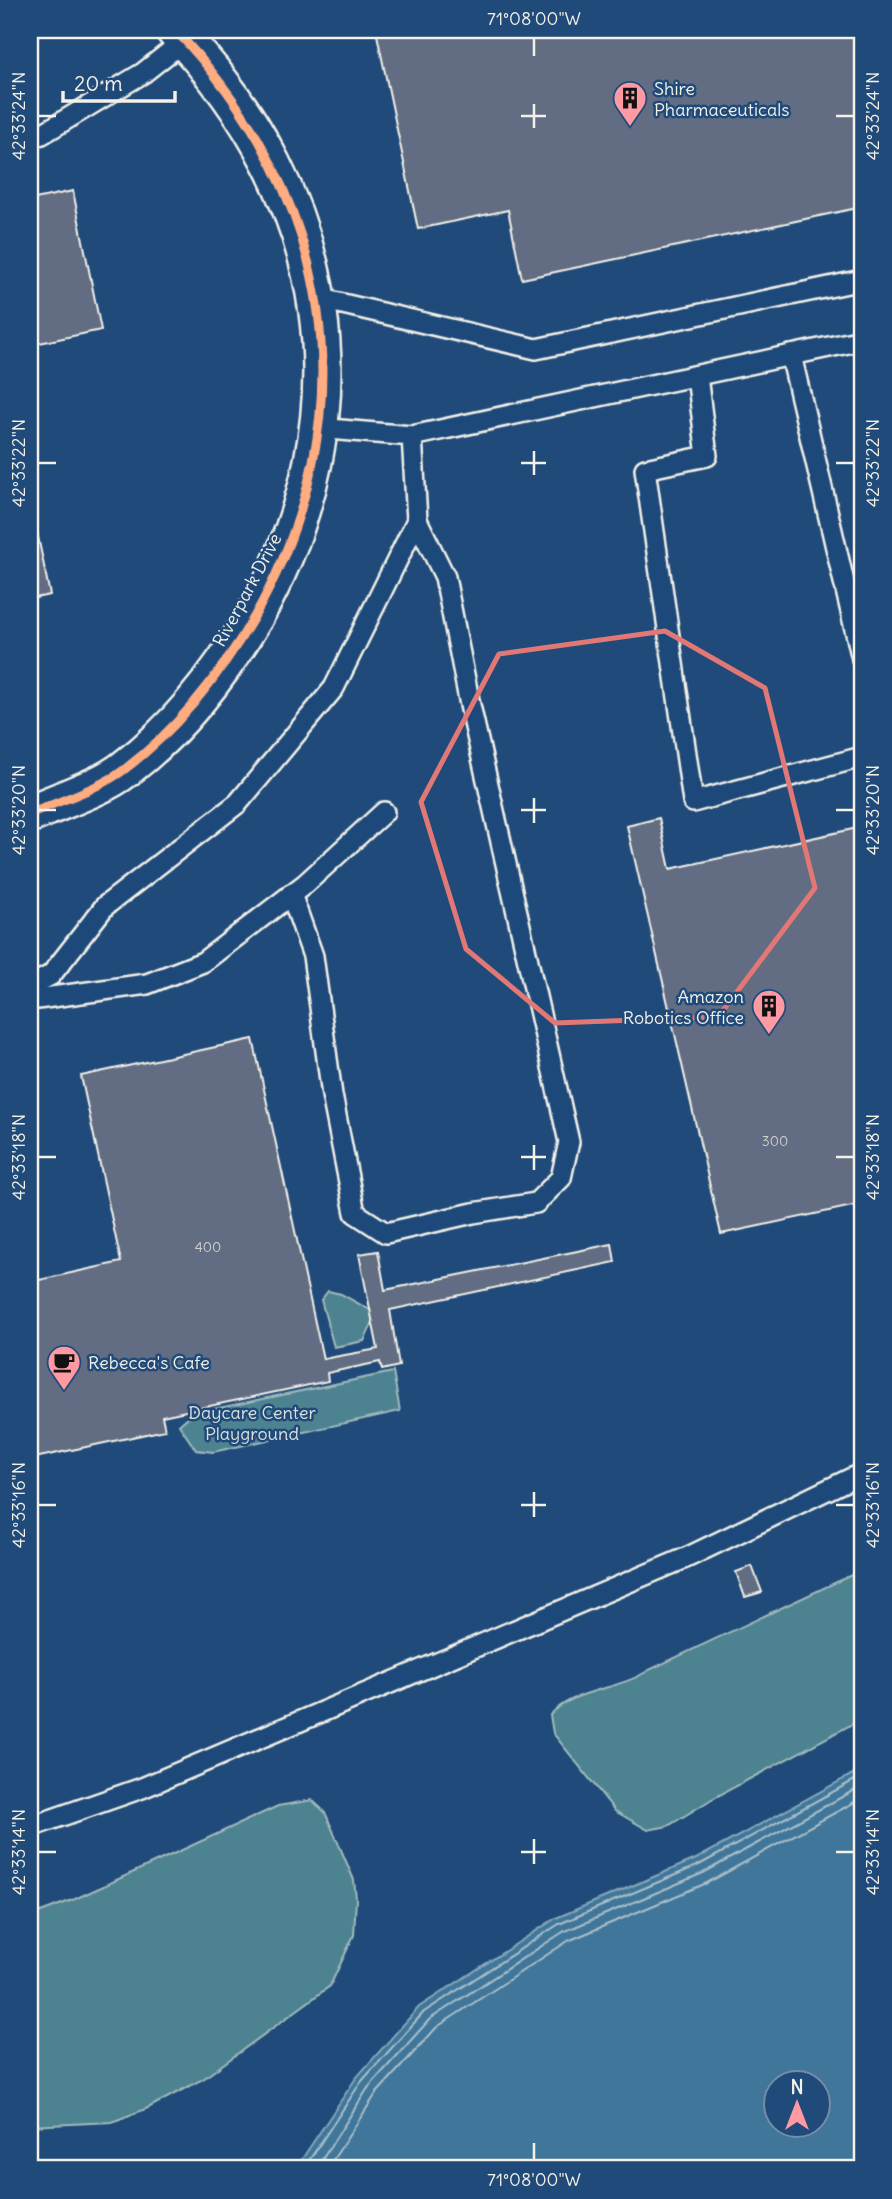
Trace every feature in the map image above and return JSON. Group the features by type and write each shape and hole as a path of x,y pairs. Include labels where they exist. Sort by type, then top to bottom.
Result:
{"street":[{"name":"Riverpark Drive","path":"30,814 123,771 176,726 233,653 291,544 307,494 317,428 321,335 317,298 306,246 292,206 257,135 228,91 180,35"}],"lane":[{"path":"30,138 42,134 143,73 180,35"},
{"path":"317,298 536,349 862,281"},
{"path":"317,428 412,436 862,340"},
{"path":"791,355 862,659"},
{"path":"696,376 707,456 645,469 693,803 862,757"},
{"path":"291,894 313,956 332,1095 355,1213 386,1233 536,1203 561,1178 569,1142 470,705 445,577 417,520 412,436"},
{"path":"30,986 51,975 105,906 238,803 282,751 334,688 417,520"},
{"path":"30,1000 147,984 203,962 291,894 384,812"},
{"path":"30,1827 142,1788 688,1557 862,1473"}],"highlighted area":[{"path":"665,631 765,688 815,888 718,1017 555,1023 466,949 421,802 499,654"}],"green space":[{"path":"328,1291 341,1294 377,1314 364,1341 334,1347 321,1300"},
{"name":"Daycare Center Playground","path":"393,1372 400,1411 213,1452 196,1450 179,1425 188,1417 214,1409"},
{"path":"862,1570 862,1719 712,1799 668,1826 648,1830 615,1811 553,1733 550,1715 560,1706 584,1694 637,1677"},
{"path":"312,1800 325,1812 354,1880 356,1898 354,1935 330,1986 203,2079 148,2108 112,2122 30,2126 30,1916 75,1899 278,1806"}],"water":[{"path":"862,1769 862,2169 301,2169 300,2162 356,2078 419,2007 556,1918 696,1859"}],"building":[{"name":"Shire Pharmaceuticals","path":"376,30 862,30 862,207 522,279 508,210 418,229"},
{"path":"73,191 101,330 30,345 30,200"},
{"path":"30,498 50,595 30,599"},
{"name":"Amazon Robotics Office","path":"659,818 670,869 862,827 862,1204 721,1234 627,826"},
{"path":"253,1039 323,1359 378,1349 359,1254 378,1251 385,1290 612,1244 615,1262 390,1310 399,1366 382,1370 380,1362 327,1373 328,1381 162,1416 165,1430 30,1459 30,1282 121,1262 81,1076"},
{"path":"752,1566 762,1592 745,1597 736,1572"}],"cycle path":[{"path":"30,814 115,776 145,753 197,699 254,617 290,540 313,463 322,386 318,310 301,235 271,163 229,95 175,30"}],"place":[{"name":"Shire Pharmaceuticals","path":"630,128"},
{"name":"Amazon Robotics Office","path":"769,1036"},
{"name":"Rebecca's Cafe","path":"64,1392"}]}
